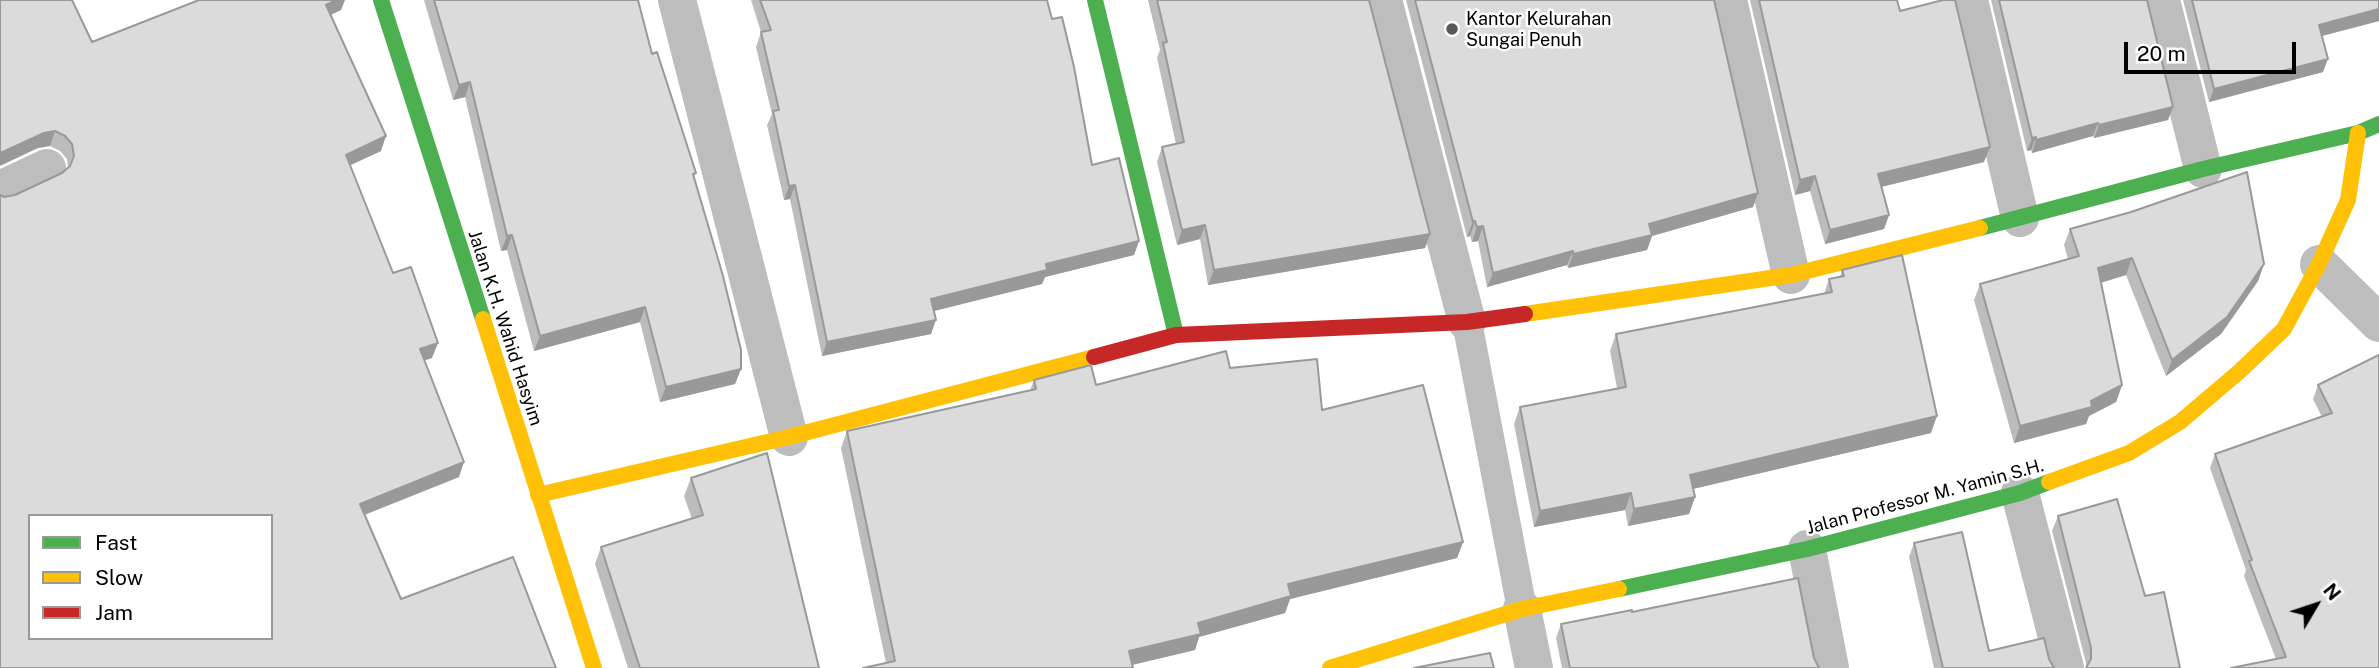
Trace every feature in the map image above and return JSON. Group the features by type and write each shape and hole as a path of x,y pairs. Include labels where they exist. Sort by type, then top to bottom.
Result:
{"street":[{"name":"Jalan K.H. Wahid Hasyim","path":"381,0 594,668"},
{"path":"677,0 789,437"},
{"path":"1095,0 1176,335"},
{"path":"1383,0 1467,322"},
{"path":"1728,0 1791,275"},
{"path":"1969,0 2020,218"},
{"path":"2161,0 2203,169"},
{"path":"538,495 789,437 1176,335 1467,322 1791,275 2203,169 2358,133 2379,124"},
{"name":"Jalan Professor M. Yamin S.H.","path":"1330,668 1522,609 1807,549 2021,493 2129,453 2180,422 2284,330 2319,264 2347,200 2358,133"},
{"path":"0,190 47,168"},
{"path":"2319,264 2379,323"},
{"path":"2021,493 2065,668"},
{"path":"1807,549 1829,668"},
{"path":"1522,609 1534,668"}],"lane":[{"path":"1467,322 1522,609"}],"building":[{"path":"0,0 72,0 92,42 199,0 336,0 326,5 386,136 346,155 393,273 411,267 438,343 420,349 464,462 360,504 401,599 513,557 556,668 0,668 0,195 15,195 62,173 70,166 74,156 72,144 65,136 55,131 44,133 0,153"},
{"path":"434,0 638,0 652,54 657,52 696,173 693,174 723,276 741,350 741,369 666,387 645,307 540,336 512,235 507,236 470,82 459,85"},
{"path":"760,0 1047,0 1052,19 1062,17 1092,165 1119,158 1139,241 1046,264 1047,270 931,299 936,320 827,342 795,185 789,186 773,111 779,110 761,32 771,30"},
{"path":"1157,0 1369,0 1430,234 1214,270 1205,225 1182,230 1162,147 1184,142 1163,43 1167,42"},
{"path":"1415,0 1714,0 1758,193 1649,224 1652,235 1573,254 1573,251 1493,273 1483,226 1477,227 1475,221 1473,222"},
{"path":"1759,0 1897,0 1900,11 1943,0 1955,0 1990,147 1878,174 1889,215 1830,230 1815,176 1800,180"},
{"path":"1999,0 2147,0 2173,107 2036,140 2036,137 2032,138"},
{"path":"2192,0 2379,0 2379,9 2319,25 2328,59 2214,89"},
{"path":"2247,172 2264,264 2227,317 2172,360 2132,258 2098,268 2122,385 2091,401 2092,407 2020,426 1980,284 2079,256 2070,229 2131,212"},
{"path":"1902,255 1937,416 1690,475 1695,497 1634,509 1631,493 1540,511 1520,407 1626,387 1616,334 1832,292 1829,279 1844,276 1842,270"},
{"path":"1226,351 1230,368 1317,359 1322,410 1423,385 1463,542 1288,584 1291,596 1198,623 1201,634 1129,651 1133,668 863,668 895,661 847,431 1036,389 1034,380 1091,365 1096,385"},
{"path":"2379,355 2379,668 2231,668 2286,657 2249,561 2252,560 2215,454 2332,413 2318,385"},
{"path":"767,453 819,668 640,668 601,547 703,515 691,478"},
{"path":"2117,499 2145,596 2164,592 2180,668 2086,668 2091,659 2091,648 2058,516"},
{"path":"1962,532 1989,651 2044,638 2054,668 1943,668 1914,543"},
{"path":"1798,578 1814,658 1819,668 1570,668 1561,624"},
{"path":"1490,653 1494,668 1414,668"}],"traffic: fast":[{"path":"381,0 483,319"},
{"path":"1095,0 1176,335"},
{"path":"1980,228 2203,169 2358,133 2379,124"},
{"path":"1619,589 1807,549 2020,493 2049,482"}],"traffic: slow":[{"path":"2049,482 2129,453 2180,422 2284,329 2319,264 2348,200 2358,133"},
{"path":"1525,314 1791,275 1980,228"},
{"path":"483,319 594,668"},
{"path":"538,495 789,437 1094,357"},
{"path":"1330,668 1522,609 1619,589"}],"traffic: jam":[{"path":"1094,357 1176,335 1467,322 1525,314"}],"place":[{"name":"Kantor Kelurahan Sungai Penuh","path":"1452,29"}]}
